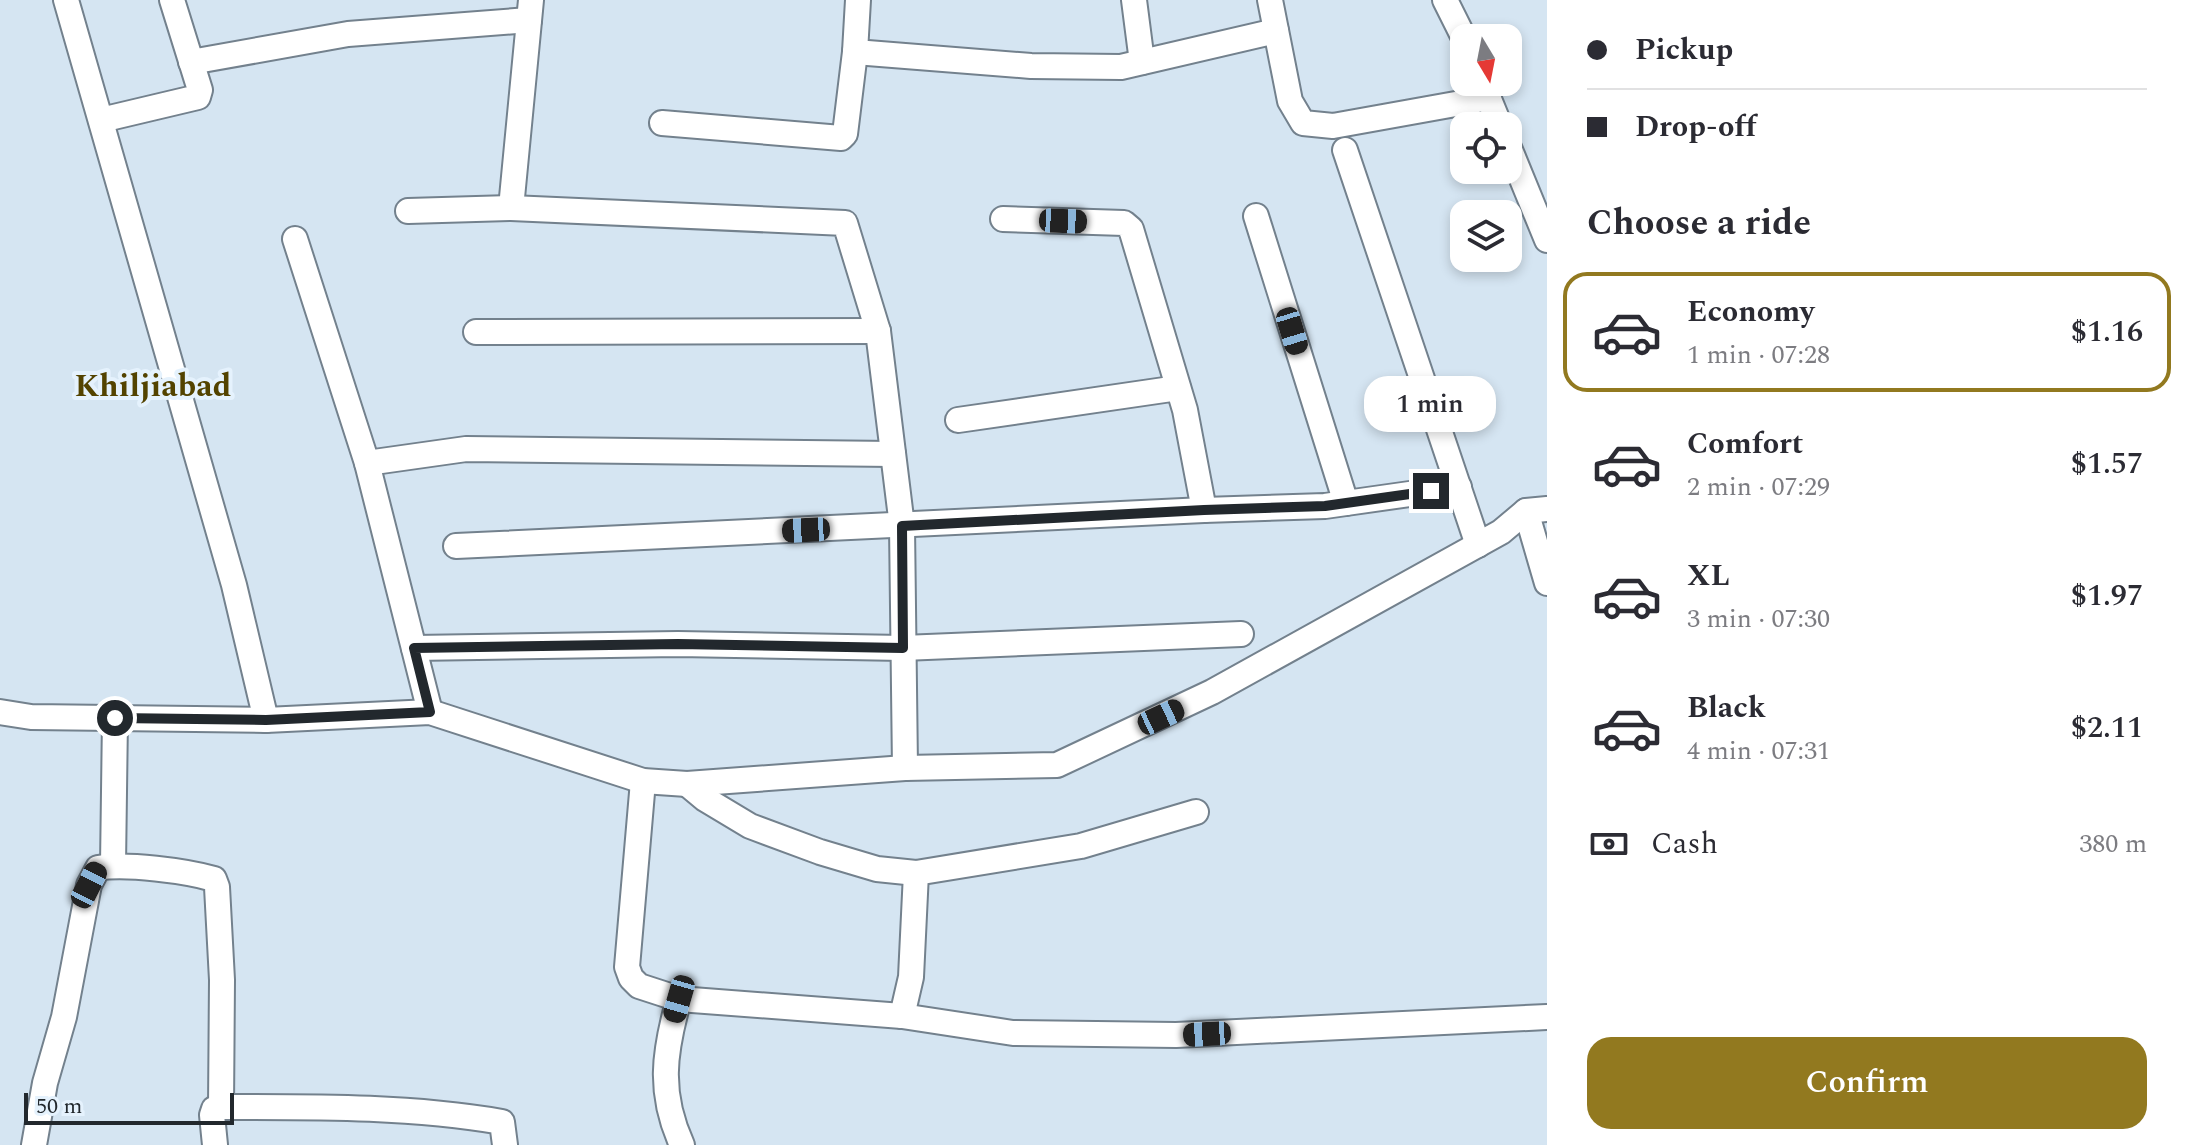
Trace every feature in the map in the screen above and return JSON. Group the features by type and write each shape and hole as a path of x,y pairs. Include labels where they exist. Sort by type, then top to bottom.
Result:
{"street":[{"path":"66,0 234,585 266,720"},
{"path":"101,120 198,97 200,90 172,0"},
{"path":"662,123 841,138 845,134 858,0"},
{"path":"1134,0 1142,62"},
{"path":"1270,0 1290,101 1303,123 1333,126 1460,96"},
{"path":"1445,0 1457,24"},
{"path":"191,62 348,34 530,10 511,208"},
{"path":"855,52 1031,66 1121,67 1276,31"},
{"path":"1345,150 1478,545"},
{"path":"1522,179 1547,240"},
{"path":"408,211 511,208 845,223 878,331 902,526 905,768"},
{"path":"1256,216 1346,503"},
{"path":"1003,219 1124,223 1131,229 1185,410 1204,510"},
{"path":"295,239 367,463 430,712"},
{"path":"476,332 878,331"},
{"path":"958,420 1178,388"},
{"path":"367,463 466,449 893,454"},
{"path":"456,546 1325,506 1459,487"},
{"path":"0,712 31,717 266,720 430,712 643,781 687,784 905,768 1057,765 1212,692 1536,510 1547,583"},
{"path":"414,648 678,644 903,648 1241,634"},
{"path":"113,865 115,718"},
{"path":"643,781 627,967 631,978 639,986 679,999 902,1016 1013,1033 1176,1035 1547,1017"},
{"path":"687,784 705,799 750,826 877,869 916,873 1081,846 1196,812"},
{"path":"34,1145 45,1083 64,1017 89,885 98,868 113,865 198,874 214,879 222,980 221,1107"},
{"path":"902,1016 911,977 916,873"},
{"path":"679,999 669,1034 665,1073 672,1122 682,1145"},
{"path":"215,1145 212,1115 214,1109 221,1107 381,1108 471,1116 502,1122 505,1145"}],"district":[{"name":"Khiljiabad","path":"153,385"}],"route":[{"path":"115,718 266,720 430,712 414,648 678,644 903,648 902,526 1325,506 1431,491"}]}
